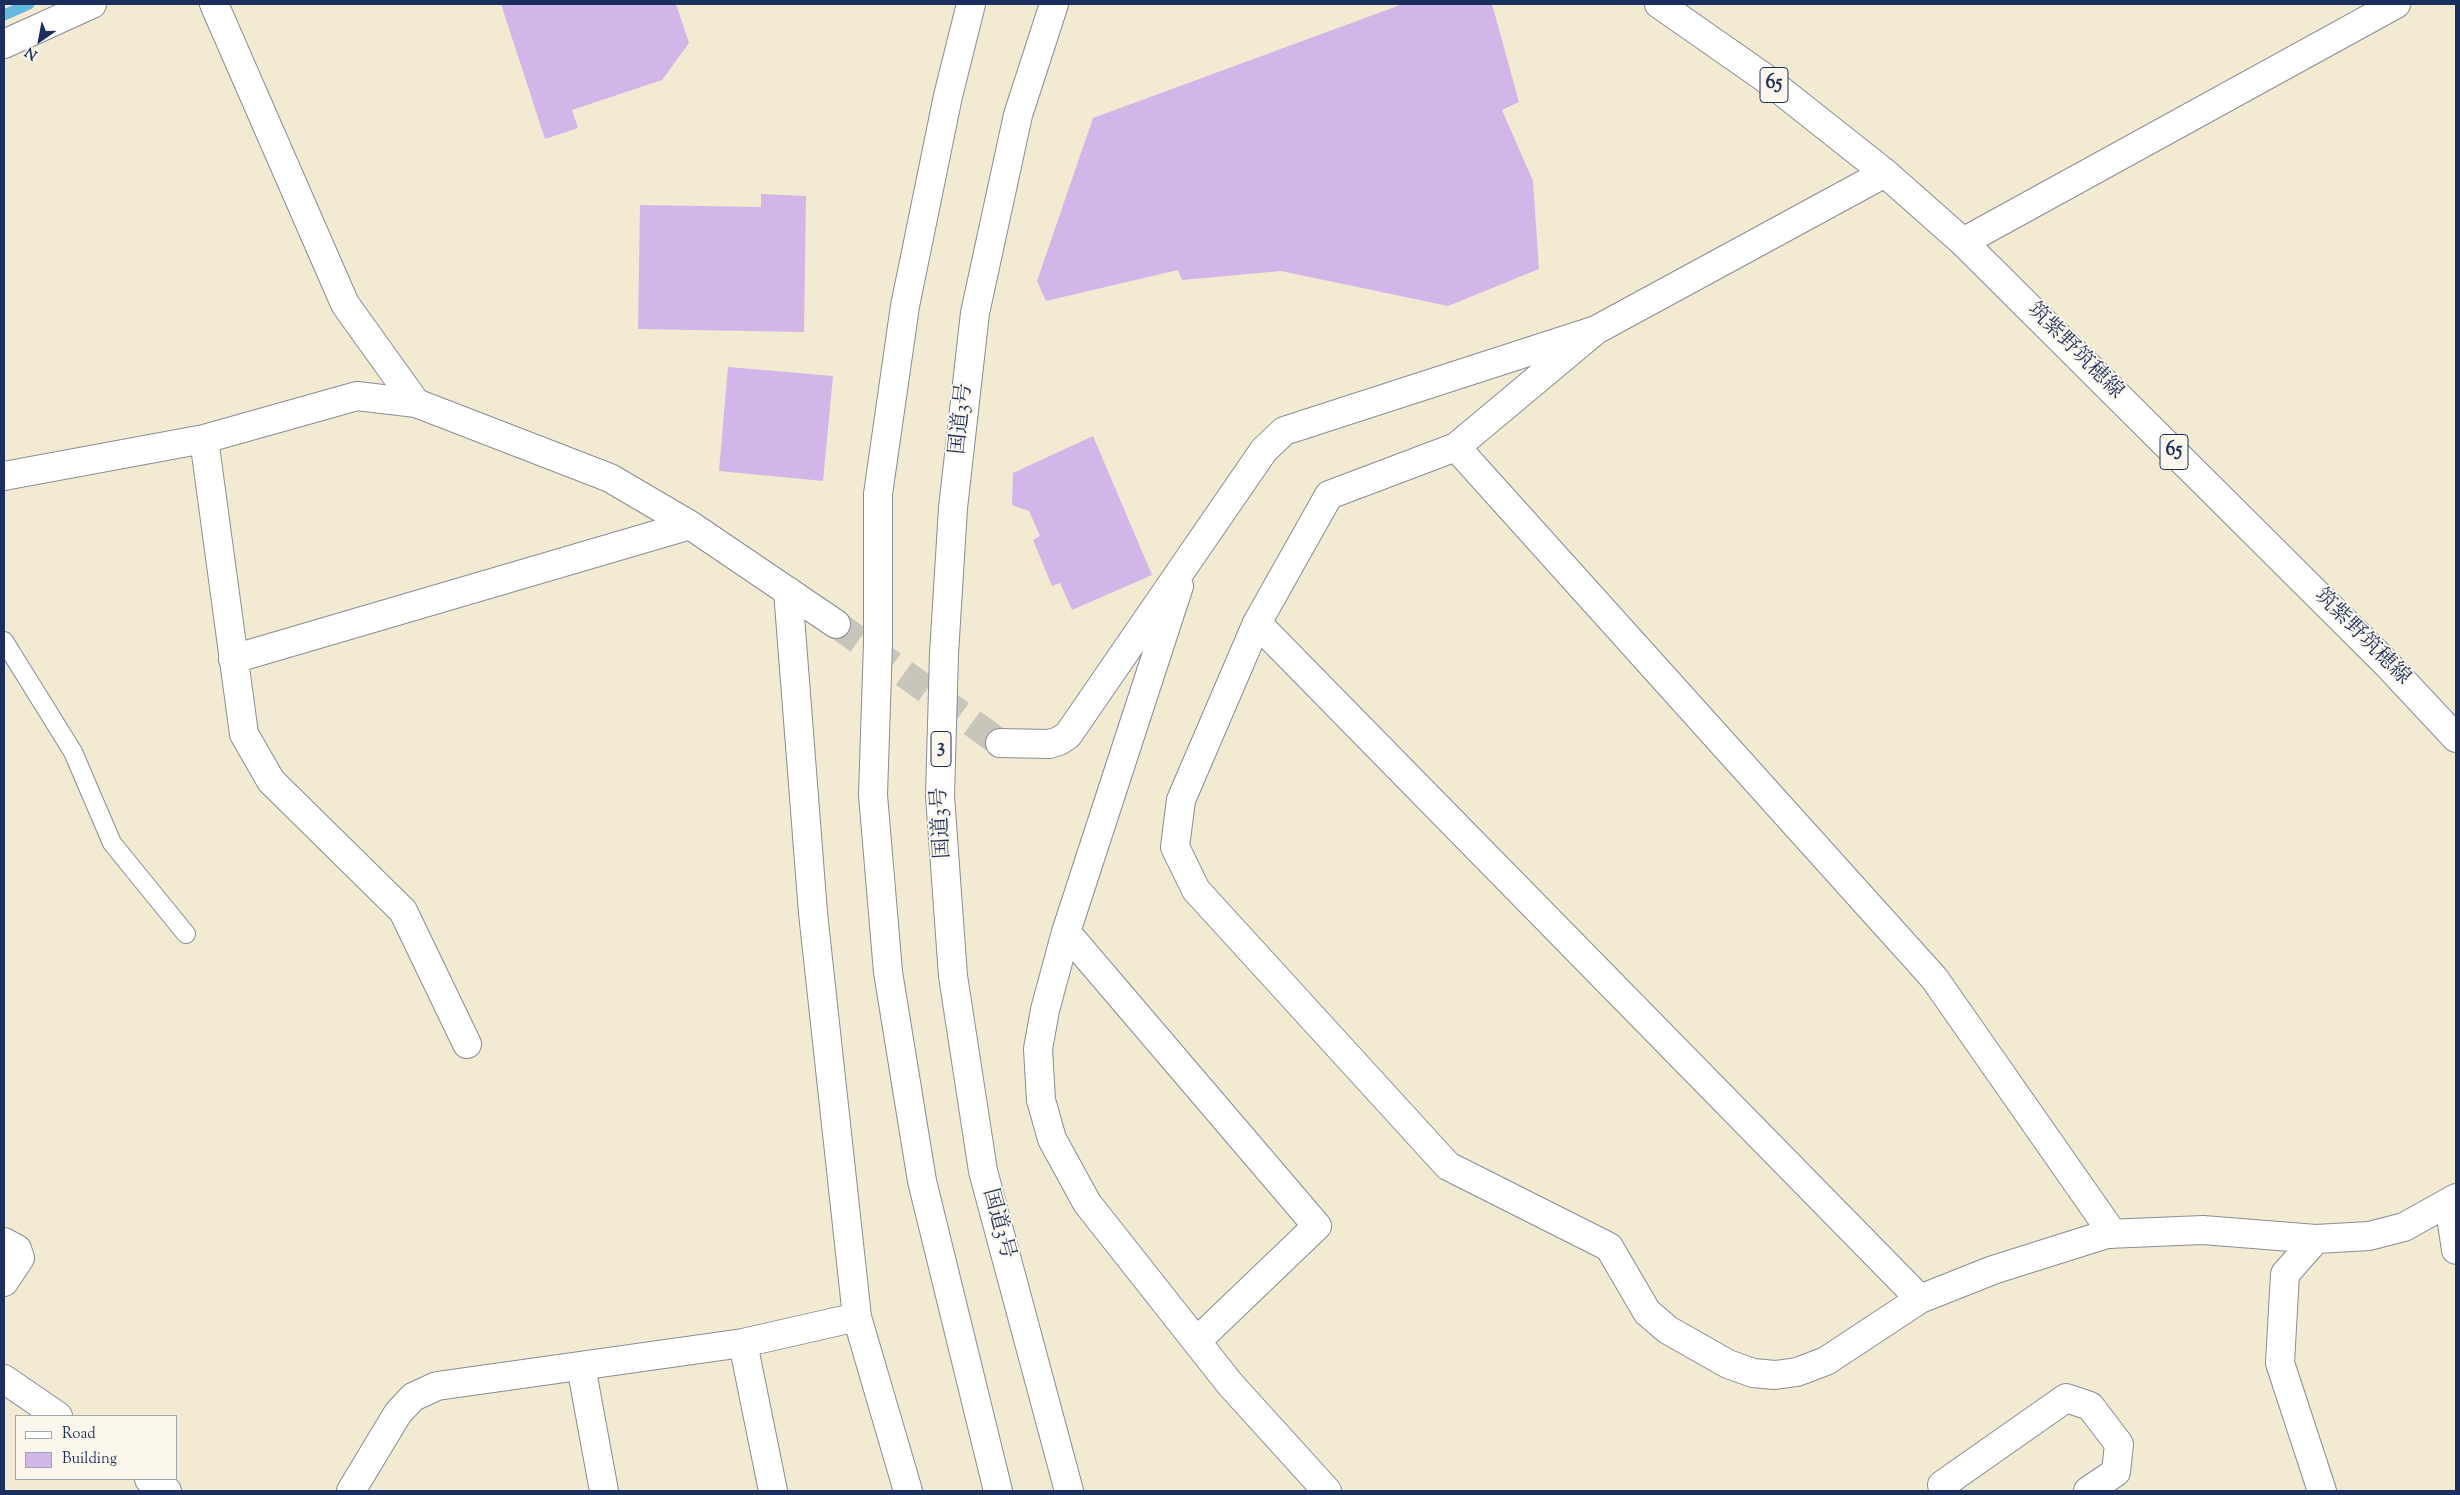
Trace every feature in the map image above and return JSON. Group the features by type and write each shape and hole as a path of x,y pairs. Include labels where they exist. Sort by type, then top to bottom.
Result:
{"main road":[{"path":"4,44 92,4"},
{"path":"214,4 345,304 416,403"},
{"path":"971,4 948,96 905,306 878,494 878,643 873,795 888,972 922,1181 998,1491"},
{"name":"国道3号","path":"1054,4 1018,115 975,313 953,508 944,654 940,796 953,976 983,1171 1069,1491"},
{"name":"筑紫野筑穂線","path":"1659,4 1765,78 1885,173 1963,242 2385,662 2456,738"},
{"path":"1963,242 2384,7"},
{"path":"1000,743 1049,744 1059,741 1068,735 1189,556 1264,450 1284,432 1423,384 1596,330 1885,173"},
{"path":"1596,330 1456,447 1329,495 1257,623 1181,800 1175,847 1196,890 1448,1166 1609,1247 1647,1312 1668,1330 1728,1364 1754,1373 1775,1375 1797,1372 1826,1360 1920,1299 1993,1270 2113,1234 2203,1230 2316,1239 2369,1236 2404,1227 2452,1201 2456,1250"},
{"path":"4,476 204,439 357,396 416,403 610,478 690,525 836,624"},
{"path":"204,439 244,734 271,780 403,911 467,1044"},
{"path":"1456,447 1934,978 2113,1234"},
{"path":"234,659 690,525"},
{"path":"1189,556 1066,932 1045,1010 1038,1049 1041,1100 1052,1139 1087,1204 1230,1384 1328,1491"},
{"path":"788,591 813,913 857,1317 908,1491"},
{"path":"1257,623 1920,1299"},
{"path":"1066,932 1317,1226 1196,1341"},
{"path":"2316,1239 2285,1274 2280,1363 2322,1491"},
{"path":"4,1242 17,1248 20,1258 4,1282"},
{"path":"351,1491 398,1413 413,1396 437,1386 743,1343 857,1317"},
{"path":"743,1343 773,1491"},
{"path":"581,1366 604,1491"},
{"path":"4,1379 57,1415"},
{"path":"1946,1491 1942,1485 2066,1398 2090,1406 2119,1444 2116,1472 2088,1491"},
{"path":"150,1480 167,1491"}],"lane":[{"path":"4,641 73,752 112,842 186,934"}],"building":[{"path":"501,4 676,4 689,43 662,80 572,110 578,128 545,139"},
{"path":"1403,4 1492,4 1519,102 1502,110 1533,181 1539,269 1448,306 1281,271 1182,280 1178,270 1046,301 1037,281 1093,118"},
{"path":"761,194 806,196 804,332 638,329 640,205 761,207"},
{"path":"728,367 833,376 823,481 719,471"},
{"path":"1093,436 1152,575 1072,610 1060,583 1052,586 1033,540 1040,536 1029,511 1012,505 1013,473"}],"waterway":[{"path":"4,15 29,4"}],"tunnel":[{"path":"836,624 1000,743"}]}
